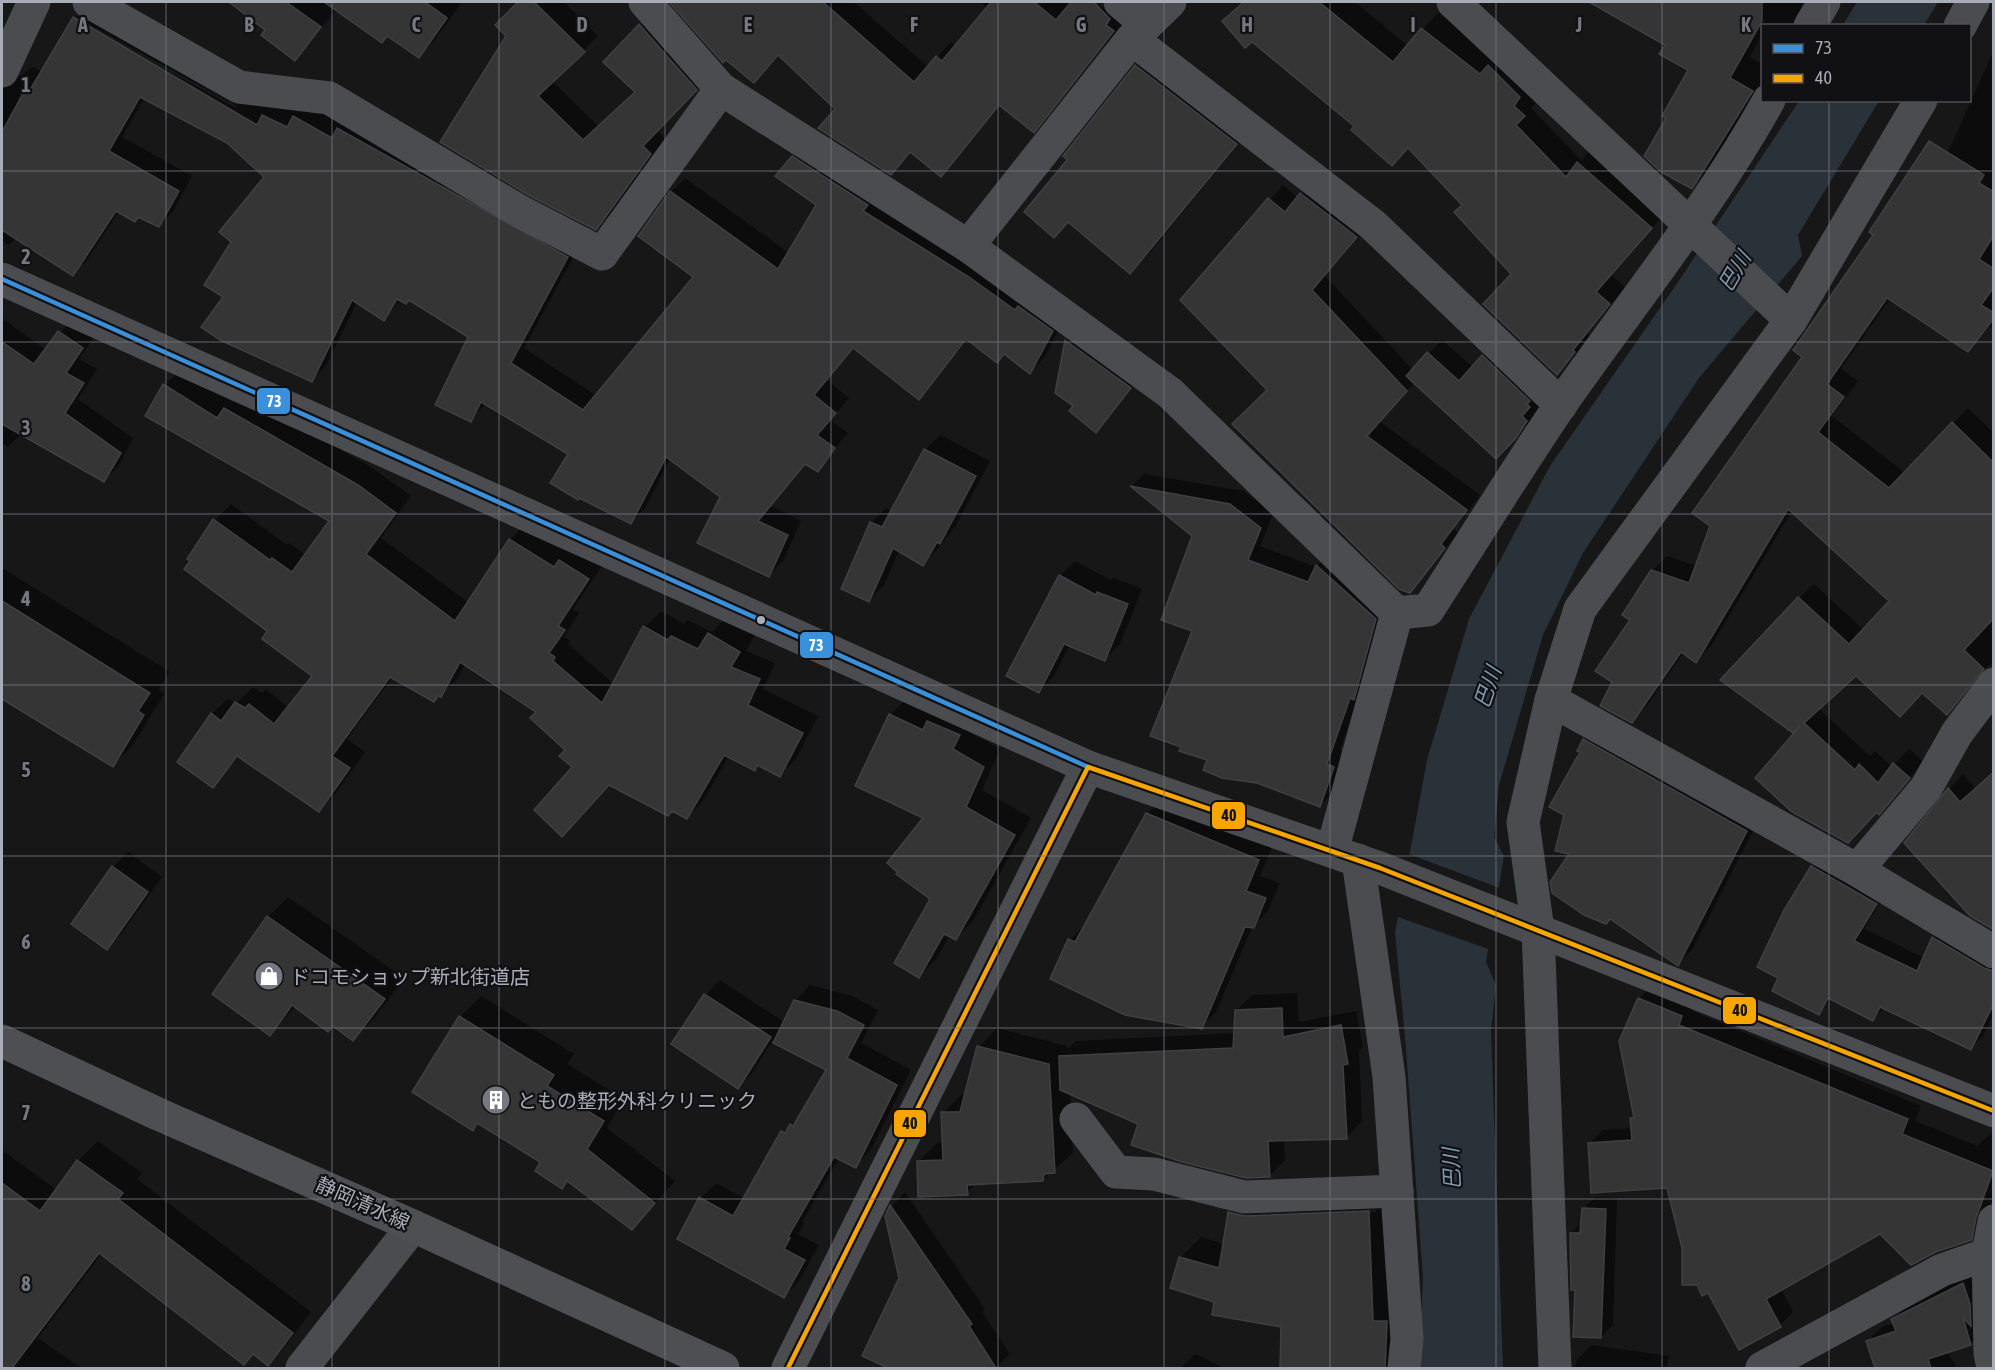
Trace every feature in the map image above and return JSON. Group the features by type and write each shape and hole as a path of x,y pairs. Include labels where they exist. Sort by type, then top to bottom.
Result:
{"main road":[{"name":"静岡清水線","path":"2,1041 158,1114 413,1226 723,1368"}],"street":[{"path":"2,71 34,2"},
{"path":"89,2 239,87 329,98 521,212 602,254 720,89"},
{"path":"645,2 720,89 968,246 1170,393 1397,613 1428,610 1561,405 1693,229 1768,102"},
{"path":"1120,2 1139,31 1373,225 1561,405"},
{"path":"968,246 1139,31 1170,2"},
{"path":"1453,2 1786,315"},
{"path":"1811,24 1824,2"},
{"path":"1961,24 1973,2"},
{"path":"1555,1368 1522,822 1551,700 1580,609 1786,315 1920,102"},
{"path":"2,279 1088,767 1357,859 1994,1111"},
{"path":"1397,613 1357,859 1389,1077 1407,1339 1404,1368"},
{"path":"1857,870 1926,788 1957,733 1994,684"},
{"path":"1551,700 1857,870 1994,952"},
{"path":"788,1368 1088,767"},
{"path":"1076,1119 1116,1172 1154,1174 1245,1197 1397,1191"},
{"path":"1993,1368 1990,1353 1988,1254 1994,1221"},
{"path":"302,1368 413,1226"},
{"path":"1762,1368 1942,1270 1988,1254"}],"water":[{"path":"1857,2 1938,2 1925,24 1844,24"},
{"name":"巴川","path":"1798,102 1878,102 1798,235 1802,256 1699,378 1583,553 1543,635 1499,785 1494,837 1504,856 1486,962 1496,985 1491,1031 1503,1368 1419,1368 1423,1277 1395,933 1427,760 1469,619 1550,466 1676,285"}],"pier":[{"path":"1406,853 1502,889 1491,950 1395,916"}],"building":[{"path":"229,2 286,2 321,27 295,61 261,35 265,30"},
{"path":"324,2 425,2 447,18 419,58 387,36 382,43"},
{"path":"518,2 534,2 585,52 538,96 583,140 635,92 603,62 639,24 697,90 643,146 651,154 596,230 530,196 440,142 506,36 495,25"},
{"path":"669,2 823,2 914,82 936,56 942,61 991,2 1034,2 1056,20 1071,2 1094,2 1110,19 1106,25 1114,31 1034,133 999,105 941,177 910,152 891,175 818,128 835,109 778,55 754,83 726,60 723,63"},
{"path":"1244,2 1319,2 1393,62 1421,28 1480,74 1488,65 1520,97 1514,106 1525,116 1516,125 1566,177 1577,162 1652,228 1596,292 1610,304 1573,350 1575,352 1557,375 1483,304 1511,274 1454,212 1462,205 1408,148 1392,166 1351,130 1354,126 1252,42 1245,48 1222,21"},
{"path":"1589,2 1762,2 1762,21 1730,78 1753,91 1692,189 1661,172 1644,156 1666,118 1662,116 1688,70 1659,54 1665,45"},
{"path":"73,17 257,125 262,115 287,127 293,116 332,138 337,128 568,257 511,363 583,410 693,277 638,236 670,191 778,269 816,205 775,176 792,156 868,205 863,211 969,277 1015,310 1018,306 1053,331 1030,374 1004,354 997,363 966,339 919,400 853,348 814,395 836,413 817,435 835,448 818,472 805,464 758,521 788,535 769,577 697,543 720,497 666,457 631,524 579,498 578,500 550,483 568,454 481,402 471,422 435,405 468,337 409,300 406,304 397,299 384,321 352,300 312,382 220,340 201,327 223,297 204,285 231,242 219,232 264,177 227,143 140,97 109,151 179,191 159,227 138,217 135,222 116,211 73,276 2,230 2,132 26,88 30,90"},
{"path":"1135,65 1237,144 1130,274 1068,222 1054,238 1024,212 1067,160 1063,156"},
{"path":"1929,141 1984,175 1979,183 1994,192 1994,235 1979,259 1994,269 1994,287 1981,305 1994,313 1994,318 1968,352 1887,298 1827,384 1844,397 1818,432 1889,488 1952,422 1994,463 1994,618 1964,650 1984,669 1947,715 1922,693 1900,717 1856,676 1804,723 1855,770 1859,764 1878,783 1893,763 1910,778 1879,815 1877,812 1848,843 1792,812 1755,778 1800,726 1793,733 1720,680 1798,597 1849,644 1889,601 1788,509 1696,663 1681,652 1632,723 1600,706 1612,682 1595,671 1630,620 1622,615 1651,570 1689,583 1710,526 1692,513 1802,357 1793,350 1873,235 1869,232"},
{"path":"1300,193 1357,237 1312,290 1407,391 1367,436 1467,510 1441,544 1445,548 1410,593 1399,589 1232,424 1267,390 1180,300 1268,198 1285,212"},
{"path":"58,331 83,348 66,373 84,383 65,413 121,453 104,482 2,424 2,342 34,364"},
{"path":"1065,340 1131,388 1096,433 1069,411 1073,406 1055,393"},
{"path":"1427,352 1459,381 1482,355 1530,401 1527,404 1530,407 1522,416 1527,421 1516,438 1496,459 1406,376"},
{"path":"163,384 217,418 224,408 358,485 396,513 366,554 455,621 509,539 554,567 559,560 589,579 558,626 565,630 549,653 555,657 553,661 602,703 643,626 668,640 671,636 698,649 708,633 740,652 731,667 760,679 748,705 803,733 780,777 757,765 755,771 724,755 687,819 672,811 668,816 609,785 562,837 534,810 572,767 559,756 565,750 530,718 536,712 460,662 441,697 438,696 434,702 390,677 332,756 350,768 319,812 237,756 213,788 177,762 211,713 221,721 235,702 245,708 249,704 274,724 312,676 262,639 267,631 184,569 190,561 187,559 213,519 270,560 272,558 292,572 329,521 145,416"},
{"path":"924,449 976,476 940,544 937,542 923,566 893,548 869,602 841,589 870,522 882,527"},
{"path":"1130,486 1230,504 1261,528 1248,560 1308,582 1316,565 1376,619 1354,700 1350,698 1327,764 1334,767 1320,807 1257,783 1222,778 1203,770 1207,760 1179,751 1181,747 1150,736 1192,631 1161,620 1192,536"},
{"path":"1059,575 1096,595 1097,592 1128,604 1105,661 1064,644 1039,693 1006,676"},
{"path":"2,601 150,693 138,711 144,715 113,767 2,699"},
{"path":"889,714 923,730 927,721 960,735 953,749 984,767 966,807 1015,835 956,940 944,934 919,978 894,963 930,899 896,874 897,872 887,863 923,818 855,786"},
{"path":"1583,739 1747,831 1678,966 1610,919 1606,924 1584,915 1552,893 1550,882 1569,854 1555,851 1564,815 1549,807 1580,752 1577,751"},
{"path":"1994,772 1994,930 1970,916 1904,843 1948,788 1960,802"},
{"path":"1146,813 1259,860 1246,891 1266,898 1254,928 1245,927 1202,1029 1125,1015 1050,979 1068,939 1075,942"},
{"path":"112,866 148,892 107,950 71,924"},
{"path":"1811,866 1877,904 1854,941 1917,971 1932,937 1984,968 1994,971 1994,1003 1971,1050 1880,1007 1873,1021 1828,998 1819,1015 1772,991 1778,978 1757,967 1784,910"},
{"name":"ドコモショップ新北街道店","path":"267,916 385,999 353,1041 333,1026 328,1032 292,1005 270,1036 212,994"},
{"path":"704,994 771,1037 738,1089 671,1044"},
{"path":"1638,998 1682,1016 1679,1025 1908,1119 1902,1134 1993,1171 1976,1218 1972,1240 1936,1252 1911,1265 1880,1234 1766,1299 1781,1327 1739,1350 1708,1293 1702,1296 1697,1285 1682,1285 1682,1248 1667,1188 1591,1193 1588,1143 1632,1140 1630,1118 1634,1118 1619,1041"},
{"path":"794,1000 837,1011 864,1025 847,1058 897,1085 856,1168 834,1157 788,1237 790,1238 784,1249 805,1260 784,1298 677,1239 699,1197 733,1216 781,1131 785,1133 790,1124 793,1126 826,1070 773,1043"},
{"path":"1282,1008 1283,1037 1341,1025 1348,1064 1343,1065 1347,1139 1268,1141 1270,1177 1246,1178 1182,1162 1131,1145 1138,1124 1060,1090 1059,1056 1233,1048 1235,1010"},
{"name":"ともの整形外科クリニック","path":"459,1016 554,1075 547,1086 604,1121 587,1149 655,1203 632,1230 567,1181 562,1189 535,1171 540,1162 477,1123 473,1131 412,1092"},
{"path":"977,1046 1049,1064 1055,1173 1044,1174 1043,1181 967,1185 968,1195 918,1197 917,1161 943,1160 941,1112 960,1112"},
{"path":"77,1160 123,1193 118,1199 293,1333 268,1366 253,1354 244,1365 99,1253 12,1368 2,1368 2,1183 40,1211"},
{"path":"890,1205 972,1324 969,1326 996,1368 888,1368 862,1356 899,1278 885,1216"},
{"path":"1582,1208 1606,1209 1601,1338 1573,1337 1575,1290 1571,1290 1570,1233 1580,1233"},
{"path":"1369,1211 1373,1321 1387,1321 1385,1368 1280,1368 1281,1327 1212,1315 1214,1302 1170,1288 1179,1257 1219,1268 1228,1212 1245,1216"},
{"path":"1963,1283 1970,1304 1971,1326 1963,1318 1971,1345 1928,1359 1931,1368 1875,1368 1866,1341 1896,1331 1891,1319"}],"transit line":[{"name":"73","path":"2,279 1088,767"},
{"name":"40","path":"788,1368 1088,767 1380,868 1994,1111"}],"place":[{"name":"ドコモショップ新北街道店","path":"269,976"},
{"name":"ともの整形外科クリニック","path":"496,1100"}]}
